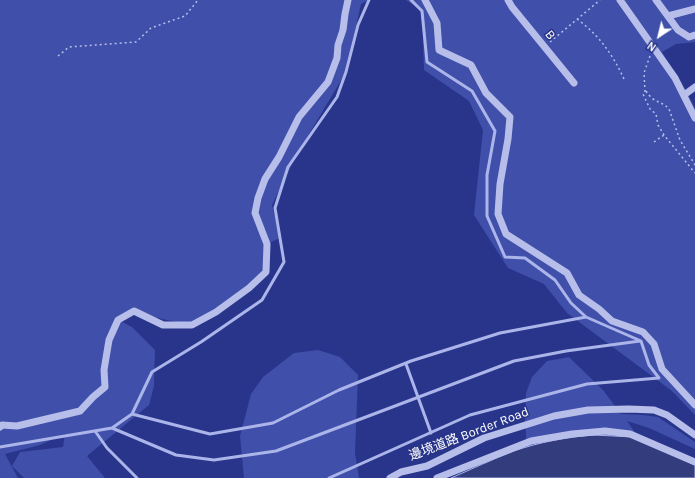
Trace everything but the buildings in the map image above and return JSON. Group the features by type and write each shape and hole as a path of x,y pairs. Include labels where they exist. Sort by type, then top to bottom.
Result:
{"lane":[{"path":"0,427 2,425 17,426 80,411 93,396 105,387 104,370 109,340 118,320 134,312 163,325 192,325 216,312 249,288 266,272 267,244 255,213 258,198 265,179 279,157 299,118 328,82 337,58 338,46 343,30 348,0"},
{"path":"425,0 437,23 438,50 470,65 486,93 510,117 508,139 500,184 498,214 506,234 567,274 579,295 599,309 612,321 643,332 654,344 662,369 695,405"},
{"name":"B","path":"508,0 512,7 574,83"},
{"path":"620,0 675,78 695,118"},
{"path":"657,0 678,30 689,37 695,35"},
{"path":"668,16 695,9"},
{"path":"684,95 695,87"},
{"name":"邊境道路 Border Road","path":"390,478 401,472 427,466 484,438 554,416 588,410 654,410 667,415 695,435"},
{"path":"437,478 531,441 572,434 605,431 630,434 695,462"}],"path":[{"path":"58,56 69,47 136,42 151,28 185,16 198,0"},
{"path":"549,44 600,0"},
{"path":"577,19 591,29 611,53 624,79"},
{"path":"654,47 644,73 645,91 643,94 650,109 656,114 658,125 664,135 695,172"},
{"path":"645,91 651,99 665,105 669,109 680,140 695,165"},
{"path":"654,142 664,135"}],"shaded area":[{"path":"0,0 369,0 361,4 346,72 297,154 272,205 280,238 267,244 266,272 253,284 192,325 162,319 134,311 119,320 132,327 155,350 154,386 149,405 87,456 105,478 24,478 12,466 20,452 63,447 65,434 40,445 5,454 18,478 0,478"},
{"path":"406,0 695,0 695,42 676,44 662,52 687,92 695,109 695,415 672,391 567,313 544,284 508,268 474,215 483,130 469,101 424,70 422,11"},
{"path":"318,350 340,357 358,375 355,453 359,478 244,478 240,436 251,394 263,377 294,353"},
{"path":"569,357 603,390 621,414 658,417 695,442 695,449 649,428 627,421 641,441 555,440 527,447 525,422 526,393 532,377 547,361"},
{"path":"594,435 633,437 695,465 695,478 451,478 514,451 554,440"}],"waterway":[{"path":"0,447 112,428 132,414 152,372 201,342 262,300 284,262 275,208 288,167 337,97 346,72 358,25 369,0"},
{"path":"329,478 470,415 587,384 659,378 649,365 641,341 586,317 571,303 555,280 525,258 505,257 487,216 487,175 495,131 472,91 427,62 422,11 411,0"},
{"path":"132,414 210,434 273,423 339,390 411,361 500,333 586,317"},
{"path":"112,428 176,455 214,460 276,451 514,361 566,351 640,341"},
{"path":"406,364 431,433"},
{"path":"95,431 107,448 137,478"}]}
